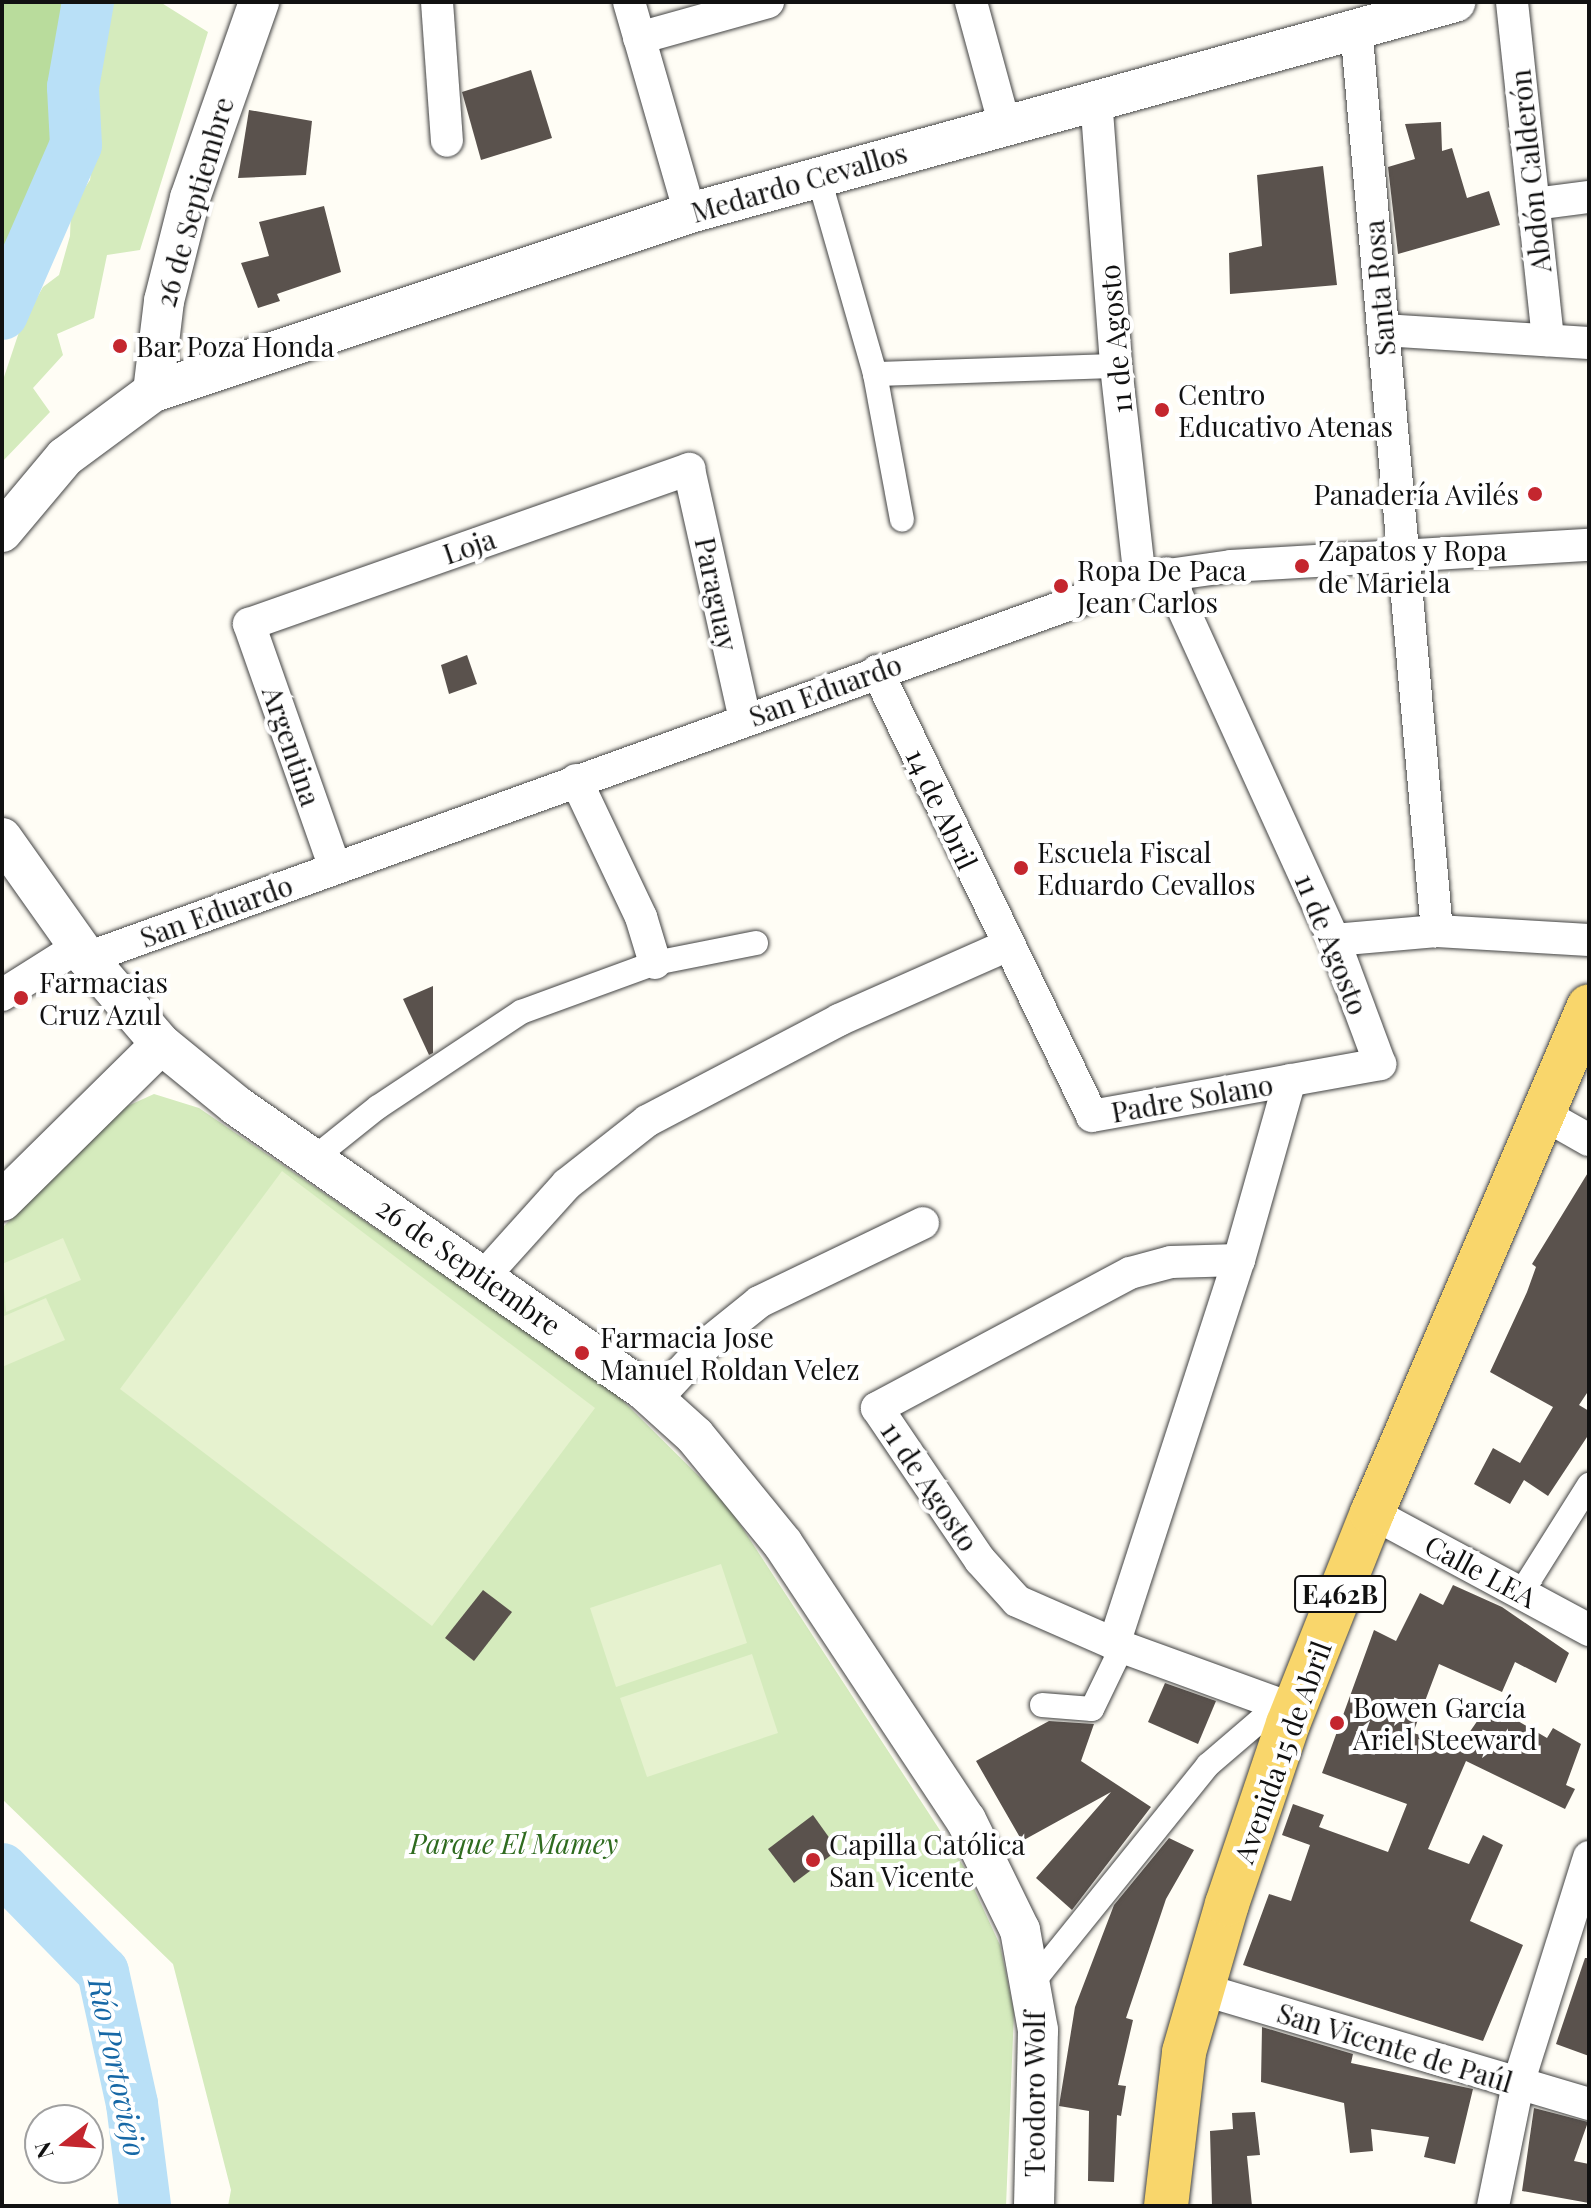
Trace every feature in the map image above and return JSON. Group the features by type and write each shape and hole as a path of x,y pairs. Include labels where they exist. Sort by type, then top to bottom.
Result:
{"main road":[{"name":"Avenida 15 de Abril","path":"1166,2206 1184,2052 1286,1708 1589,1006"}],"street":[{"name":"26 de Septiembre","path":"153,392 164,301 190,198 259,2"},
{"path":"437,2 447,141"},
{"path":"629,2 690,213"},
{"path":"639,38 768,2"},
{"path":"971,2 1004,123"},
{"name":"Medardo Cevallos","path":"153,392 690,213 1004,123 1455,2"},
{"name":"Abdón Calderón","path":"1512,2 1548,340"},
{"name":"Santa Rosa","path":"1356,27 1437,931"},
{"name":"11 de Agosto","path":"1096,98 1116,366 1154,576 1334,940 1380,1064 1290,1080"},
{"path":"818,175 875,374 902,520"},
{"path":"1534,204 1589,197"},
{"path":"1383,330 1589,343"},
{"path":"875,374 1116,366"},
{"path":"2,532 65,457 153,392"},
{"name":"Loja","path":"249,624 689,469"},
{"name":"Paraguay","path":"689,469 745,719"},
{"name":"San Eduardo","path":"2,995 82,953 335,868 877,671 1154,576 1404,555 1589,545"},
{"name":"Argentina","path":"249,624 335,868"},
{"name":"14 de Abril","path":"877,671 1006,946"},
{"path":"576,780 641,917 655,963"},
{"name":"26 de Septiembre","path":"2,838 82,953 161,1044 313,1159 485,1275 655,1400 739,1486 919,1747 994,1872 1020,1930 1033,1982"},
{"path":"1334,940 1437,931 1589,940"},
{"path":"313,1159 378,1107 521,1012 655,963 756,943"},
{"path":"485,1275 567,1184 647,1121 825,1027 1006,946"},
{"name":"Padre Solano","path":"1006,946 1092,1116 1290,1080"},
{"path":"2,1201 161,1044"},
{"path":"1042,1705 1092,1709 1118,1645 1239,1260 1290,1080"},
{"path":"1543,1114 1589,1140"},
{"path":"655,1400 707,1344 759,1302 923,1223"},
{"name":"11 de Agosto","path":"1239,1260 1171,1262 1130,1273 877,1408 999,1585 1038,1613 1286,1708"},
{"path":"1521,1593 1589,1485"},
{"name":"Calle LEA","path":"1372,1513 1589,1630"},
{"path":"1033,1982 1208,1765 1286,1708"},
{"path":"1493,2206 1518,2084 1589,1857"},
{"name":"Teodoro Wolf","path":"1033,1982 1038,2030 1034,2206"},
{"name":"San Vicente de Paúl","path":"1201,1989 1589,2104"}],"green space":[{"path":"2,2 75,2 52,134 23,228 2,275"},
{"path":"104,2 160,2 208,32 140,250 107,255 94,318 57,334 63,355 33,388 50,412 2,462 2,383 21,326 43,287 59,275 70,236 71,209 90,180 97,132 85,73"},
{"name":"Parque El Mamey","path":"154,1094 199,1108 611,1389 726,1503 964,1867 1000,1945 1014,2012 1006,2206 228,2206 231,2190 173,1964 2,1799 2,1228 121,1109"},
{"path":"282,1171 595,1408 432,1626 120,1389"},
{"path":"63,1238 81,1280 6,1312 2,1264"},
{"path":"46,1298 65,1340 2,1367 2,1317"},
{"path":"721,1564 747,1643 616,1687 590,1608"},
{"path":"752,1654 778,1733 647,1777 620,1698"}],"building":[{"path":"531,70 552,138 481,160 462,92"},
{"path":"249,110 312,121 306,175 238,178"},
{"path":"1441,122 1442,151 1452,148 1467,198 1489,191 1500,225 1398,254 1388,167 1415,159 1405,124"},
{"path":"1323,166 1337,285 1230,294 1229,253 1262,246 1257,175"},
{"path":"324,206 341,272 277,294 280,301 258,308 241,263 269,256 259,222"},
{"path":"467,655 477,684 449,694 441,665"},
{"path":"433,986 433,1053 429,1055 403,999"},
{"path":"1589,1171 1589,1390 1579,1405 1589,1411 1589,1434 1548,1496 1524,1480 1510,1504 1474,1484 1493,1448 1520,1463 1553,1407 1490,1372 1527,1292 1536,1267 1532,1264"},
{"path":"1453,1585 1502,1607 1569,1653 1556,1683 1515,1662 1502,1692 1439,1664 1413,1733 1460,1746 1489,1704 1547,1738 1553,1728 1581,1744 1566,1785 1575,1789 1565,1809 1466,1761 1428,1849 1469,1864 1483,1835 1503,1845 1470,1921 1523,1945 1483,2041 1243,1965 1269,1894 1291,1901 1310,1845 1282,1835 1293,1804 1324,1815 1319,1827 1388,1852 1407,1804 1322,1773 1374,1630 1396,1641 1420,1593 1443,1605"},
{"path":"483,1590 512,1612 474,1661 445,1638"},
{"path":"1165,1683 1216,1701 1198,1744 1148,1722"},
{"path":"1049,1721 1094,1724 1081,1761 1151,1807 1072,1910 1036,1878 1111,1792 1022,1841 976,1761"},
{"path":"813,1815 838,1850 794,1883 768,1849"},
{"path":"1169,1838 1194,1850 1166,1899 1126,2018 1133,2020 1118,2085 1126,2086 1121,2116 1117,2115 1114,2182 1088,2181 1089,2111 1059,2106 1075,2007 1114,1905"},
{"path":"1585,1958 1589,1958 1589,2056 1556,2044"},
{"path":"1262,2027 1353,2054 1351,2063 1473,2089 1455,2164 1424,2157 1429,2137 1371,2129 1373,2151 1350,2153 1344,2103 1261,2082"},
{"path":"1534,2108 1588,2122 1574,2161 1589,2164 1589,2203 1522,2191"},
{"path":"1255,2112 1260,2155 1247,2156 1252,2206 1212,2206 1210,2131 1233,2129 1232,2113"}],"waterway":[{"name":"Río Portoviejo","path":"2,314 76,145 73,87 88,2"},
{"name":"Río Portoviejo","path":"2,1869 103,1972 132,2104 145,2206"}],"place":[{"name":"Bar Poza Honda","path":"120,346"},
{"name":"Centro Educativo Atenas","path":"1162,410"},
{"name":"Panadería Avilés","path":"1535,494"},
{"name":"Zapatos y Ropa de Mariela","path":"1302,566"},
{"name":"Ropa De Paca Jean Carlos","path":"1061,586"},
{"name":"Escuela Fiscal Eduardo Cevallos","path":"1021,868"},
{"name":"Farmacias Cruz Azul","path":"21,998"},
{"name":"Farmacia Jose Manuel Roldan Velez","path":"582,1353"},
{"name":"Bowen García Ariel Steeward","path":"1337,1723"},
{"name":"Capilla Católica San Vicente","path":"813,1860"}]}
